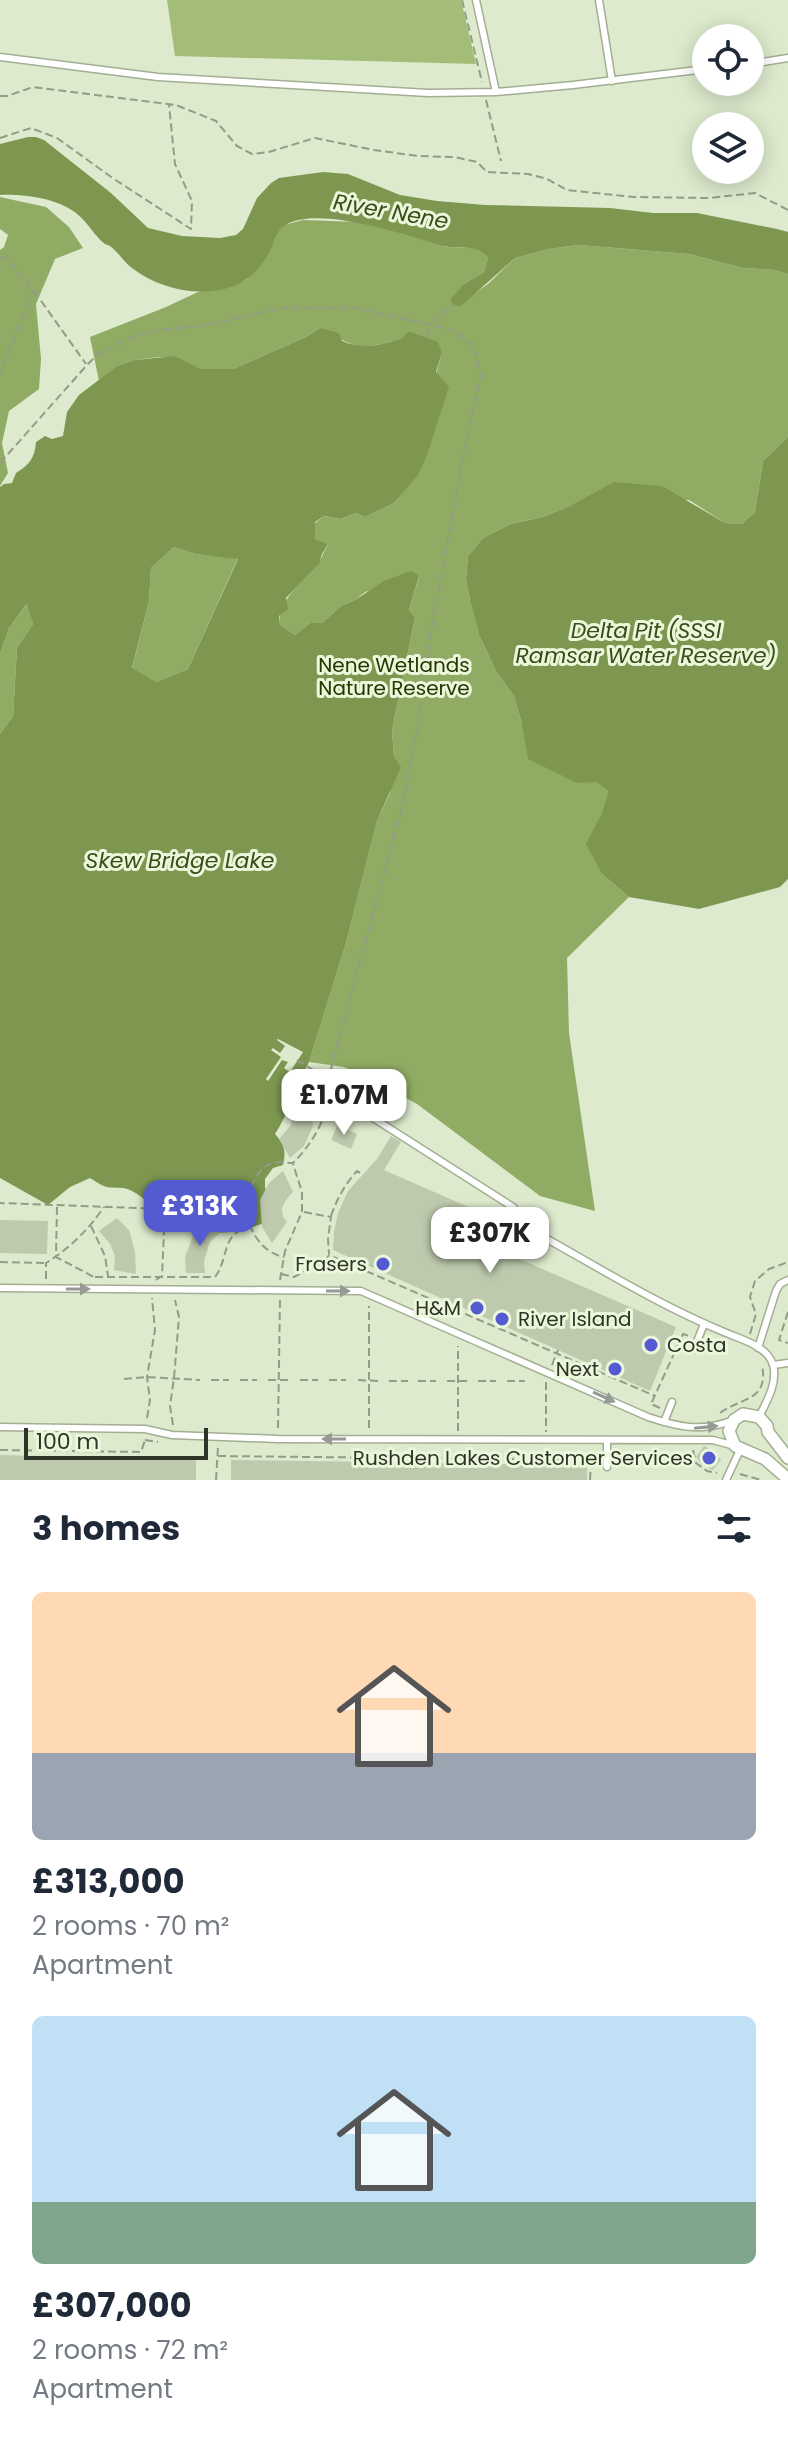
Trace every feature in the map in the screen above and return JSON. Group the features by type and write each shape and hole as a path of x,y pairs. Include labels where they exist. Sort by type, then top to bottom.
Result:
{"street":[{"path":"742,1449 761,1448 767,1438 767,1426 759,1417 743,1414 734,1420 729,1431 742,1449 765,1459 788,1479"},
{"path":"768,1432 788,1458"}],"lane":[{"path":"476,0 496,92"},
{"path":"599,0 612,81"},
{"path":"0,57 158,77 414,92 496,92 692,71"},
{"path":"764,62 788,58"},
{"path":"367,1114 513,1207 529,1229 769,1356 775,1380 759,1417"},
{"path":"758,1348 776,1291 780,1284 788,1280"},
{"path":"0,1288 361,1291 664,1422 704,1428 734,1420"},
{"path":"694,1349 704,1324"},
{"path":"773,1365 788,1363"},
{"path":"664,1422 672,1402"},
{"path":"0,1427 145,1429 172,1435 278,1439 713,1440 742,1449 724,1477"},
{"path":"607,1441 607,1467"}],"path":[{"path":"462,0 501,161"},
{"path":"0,96 33,87 169,104 216,121 237,146 252,154 315,138 374,150 454,157 477,162 487,172 528,174 547,179 567,190 634,197 709,198 755,193 788,210"},
{"path":"0,138 31,128 57,138 191,229 192,201 175,164 169,104"},
{"path":"0,257 7,259 33,290 87,365"},
{"path":"0,374 33,290"},
{"path":"434,322 454,305"},
{"path":"0,463 98,354 133,337 160,330 201,326 282,308 353,308 456,332 474,346 481,376 432,626 403,803 328,1080 330,1092 317,1133 305,1151 293,1163 275,1162 262,1170 249,1189 249,1227 266,1250 284,1257"},
{"path":"425,337 430,328"},
{"path":"297,1060 328,1080"},
{"path":"278,1458 281,1274 284,1257 302,1212 302,1192 293,1163"},
{"path":"281,1274 294,1277 325,1261 329,1255 331,1217 337,1200 350,1178 357,1171 362,1174"},
{"path":"0,1203 247,1212"},
{"path":"56,1257 57,1206"},
{"path":"0,1262 46,1263 91,1225 105,1206"},
{"path":"162,1276 165,1209"},
{"path":"302,1212 331,1217"},
{"path":"91,1225 105,1256 109,1277"},
{"path":"56,1257 95,1277 215,1277 220,1272 231,1237 242,1228 249,1227"},
{"path":"329,1255 655,1396"},
{"path":"749,1335 756,1314 750,1297 751,1289 763,1273 788,1262"},
{"path":"46,1263 46,1281"},
{"path":"369,1458 370,1294 378,1275"},
{"path":"151,1283 162,1276"},
{"path":"95,1277 96,1289"},
{"path":"146,1423 150,1405 147,1377 155,1330 152,1295"},
{"path":"174,1295 179,1317 170,1406 174,1430"},
{"path":"788,1312 779,1340 788,1343"},
{"path":"458,1459 460,1333 469,1315"},
{"path":"662,1409 651,1404 683,1334 689,1336 692,1329"},
{"path":"551,1367 558,1352"},
{"path":"717,1415 757,1393 763,1381 761,1362"},
{"path":"547,1378 547,1465"},
{"path":"124,1379 200,1380"},
{"path":"211,1380 229,1380"},
{"path":"240,1380 257,1380"},
{"path":"268,1380 290,1380"},
{"path":"300,1380 318,1380"},
{"path":"329,1380 346,1380"},
{"path":"358,1380 379,1381"},
{"path":"389,1381 408,1381"},
{"path":"418,1381 436,1381"},
{"path":"447,1381 468,1381"},
{"path":"478,1381 496,1381"},
{"path":"507,1381 525,1381"},
{"path":"0,1450 141,1452 145,1440"},
{"path":"216,1480 218,1446"},
{"path":"689,1449 693,1450 696,1463 701,1468 724,1477"},
{"path":"218,1456 591,1460 590,1480"},
{"path":"737,1474 761,1480"}],"shaded area":[{"path":"167,0 461,0 476,64 175,56"},
{"path":"0,197 46,207 69,227 83,248 55,259 36,304 41,359 39,389 9,411 2,443 8,473 0,486 0,250 8,235 0,229"},
{"path":"303,220 359,222 446,247 484,251 488,258 484,272 464,284 468,298 515,258 579,245 689,254 743,268 788,274 788,437 763,461 755,512 742,524 725,523 689,500 572,505 543,517 510,524 483,538 468,556 466,579 479,635 496,671 514,696 522,724 577,782 596,782 610,791 601,815 602,874 629,897 567,958 569,1033 595,1211 540,1196 417,1104 369,1078 344,1067 309,1062 346,943 377,821 390,793 394,757 392,730 415,617 409,610 419,577 365,592 341,606 322,623 310,623 295,635 279,624 280,615 287,599 316,567 328,545 315,539 315,523 324,516 340,519 356,513 365,517 394,503 403,492 442,353 408,331 404,338 360,346 343,341 320,328 233,369 201,369 175,357 159,357 117,366 99,381 90,337 198,292 246,280 278,231 284,225"},
{"path":"174,547 195,554 238,558 188,669 156,682 132,669 149,601 151,568"},
{"path":"28,603 33,624 17,648 13,716 0,734 0,654 9,628"}],"water":[{"name":"River Nene","path":"28,137 44,140 111,193 148,228 182,236 220,238 236,235 243,229 257,198 271,183 279,178 323,172 348,174 400,195 437,201 697,213 777,229 788,232 788,274 743,268 689,254 579,245 515,258 461,306 454,305 450,300 464,284 484,272 488,258 484,253 443,246 366,224 323,218 304,219 282,227 261,264 241,283 212,291 180,290 150,279 132,268 68,208 40,198 0,195 0,144"},
{"name":"Skew Bridge Lake","path":"320,328 339,333 342,341 350,344 372,346 403,338 408,331 438,342 442,353 436,372 449,387 418,475 394,503 365,517 356,513 340,519 324,516 315,522 315,539 328,544 319,564 286,598 288,609 279,616 279,624 295,635 310,623 322,623 341,606 384,581 411,571 419,576 409,610 415,617 392,730 394,757 401,767 377,821 346,943 309,1062 275,1134 283,1145 284,1160 283,1165 273,1168 265,1179 265,1188 273,1198 276,1218 235,1231 194,1230 167,1218 132,1191 105,1186 90,1178 70,1187 48,1205 0,1178 0,734 13,716 17,648 33,624 27,604 9,628 0,654 0,487 12,483 16,473 30,460 36,442 45,436 52,439 63,436 67,412 79,395 117,366 135,360 175,356 201,369 233,369","holes":["174,547 195,554 238,559 188,669 156,682 132,668 149,601 151,568"]},
{"name":"Delta Pit (SSSI Ramsar Water Reserve)","path":"788,437 788,879 780,887 699,909 629,897 602,874 586,844 609,791 596,782 577,783 528,759 514,696 496,671 479,635 466,579 468,556 483,538 510,524 543,517 614,482 662,486 725,523 742,524 755,512 763,461"}],"pier":[{"path":"278,1039 303,1052 290,1072 284,1068 288,1062 282,1060 268,1081 266,1079 281,1057 271,1050 273,1048 280,1053 285,1046"}],"building":[{"path":"305,1092 312,1104 313,1126 304,1146 290,1158 279,1139 291,1125 288,1106"},
{"path":"337,1126 357,1134 351,1149 331,1140"},
{"path":"391,1136 401,1142 384,1170 498,1220 487,1245 676,1327 650,1391 333,1250 338,1213 348,1191 377,1159"},
{"path":"283,1171 293,1192 282,1208 287,1222 272,1243 262,1227 260,1200 269,1183"},
{"path":"117,1218 129,1230 135,1252 136,1274 114,1270 115,1256 99,1231"},
{"path":"0,1220 48,1221 47,1254 0,1253"},
{"path":"208,1221 221,1232 210,1242 204,1261 205,1273 186,1273 185,1257 194,1233"},
{"name":"Rushden Lakes Customer Services","path":"704,1446 714,1451 721,1460 713,1470 702,1465 696,1457"},
{"path":"0,1455 196,1460 196,1480 0,1480"},
{"path":"231,1460 587,1465 587,1480 231,1480"}],"place":[{"name":"Frasers","path":"383,1264"},
{"name":"H&M","path":"477,1308"},
{"name":"River Island","path":"502,1319"},
{"name":"Costa","path":"651,1345"},
{"name":"Next","path":"615,1369"},
{"name":"Rushden Lakes Customer Services","path":"709,1458"}],"park label":[{"name":"Nene Wetlands Nature Reserve","path":"394,676"}]}
